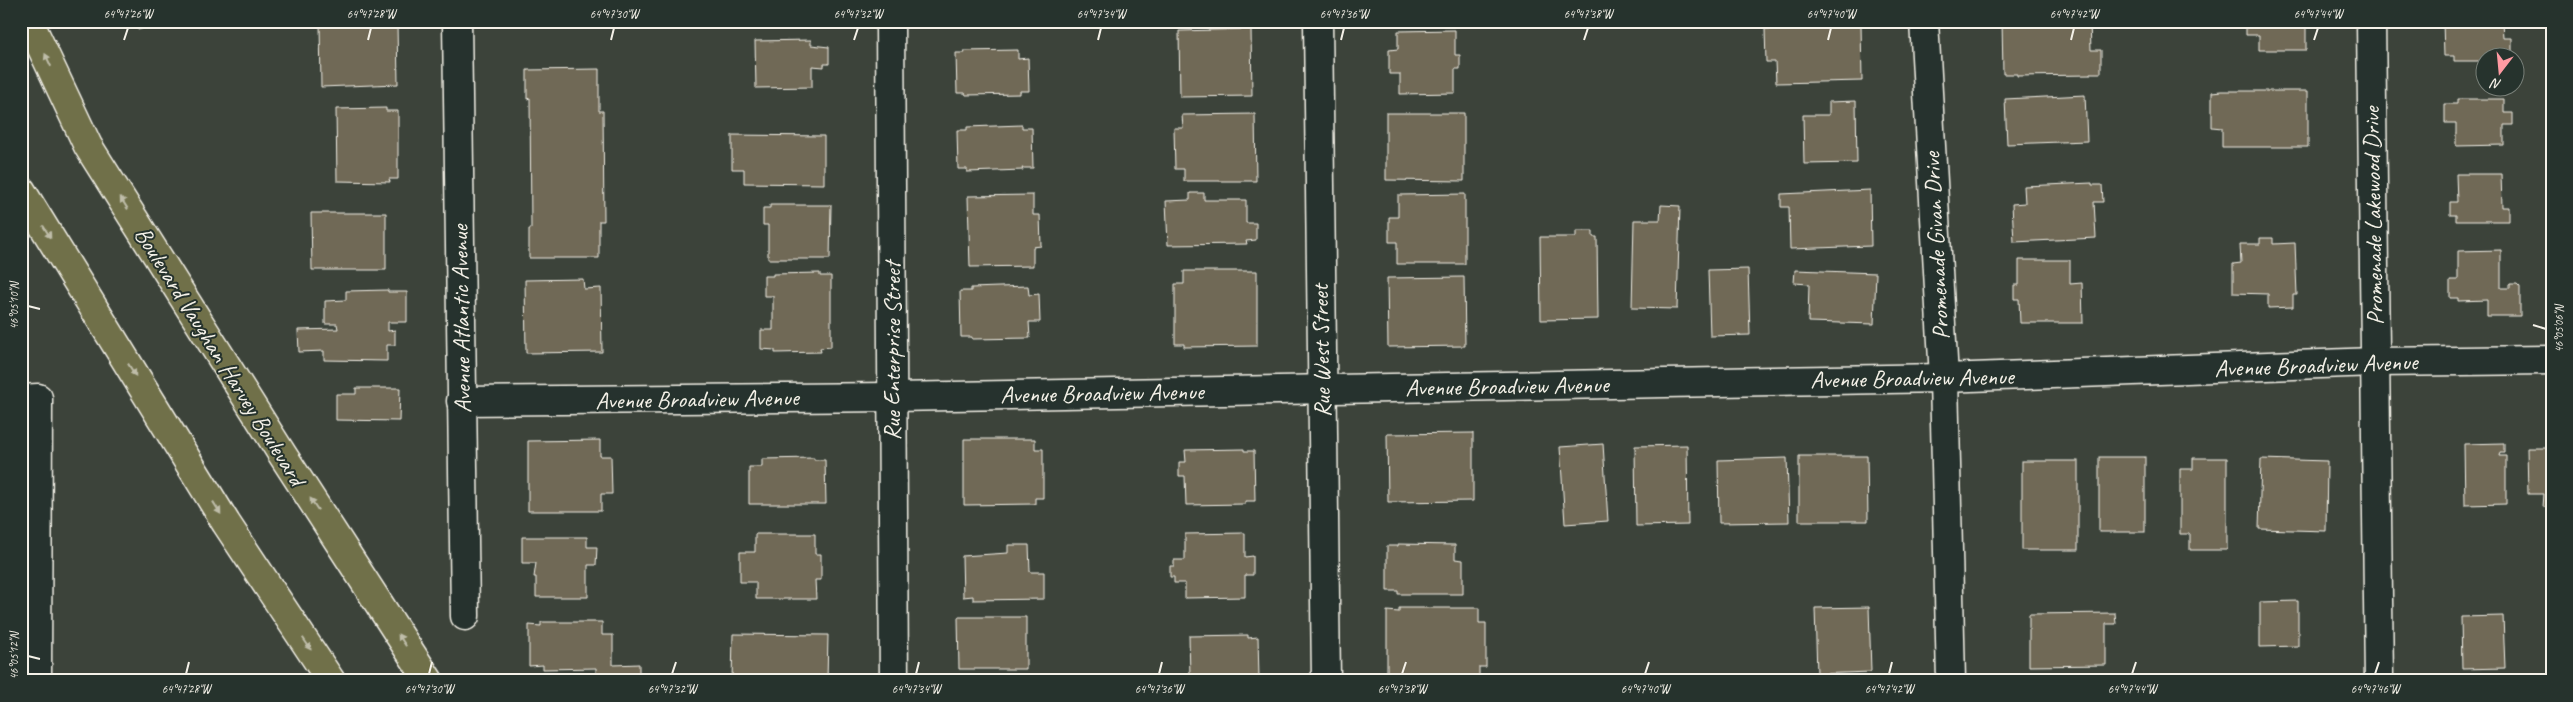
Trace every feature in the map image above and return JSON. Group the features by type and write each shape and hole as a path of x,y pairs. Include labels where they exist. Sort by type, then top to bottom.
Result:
{"main road":[{"name":"Boulevard Vaughan Harvey Boulevard","path":"29,21 88,146 282,454 429,681"},
{"path":"21,190 226,523 331,681"}],"street":[{"name":"Avenue Atlantic Avenue","path":"457,21 465,616"},
{"name":"Rue Enterprise Street","path":"890,21 894,681"},
{"name":"Rue West Street","path":"1318,21 1326,681"},
{"name":"Promenade Givan Drive","path":"1924,21 1944,378 1951,681"},
{"name":"Promenade Lakewood Drive","path":"2371,21 2379,681"},
{"name":"Avenue Broadview Avenue","path":"462,401 893,397 1944,378 2376,362 2552,360"},
{"path":"21,399 38,398 37,681"}],"building":[{"path":"136,21 166,21 138,30"},
{"path":"387,21 387,23 397,24 398,84 321,87 320,23"},
{"path":"526,21 593,21 593,25 526,25"},
{"path":"2002,21 2090,21 2091,50 2101,50 2101,73 2090,73 2090,75 2017,76 2017,74 2003,74"},
{"path":"2246,21 2306,21 2306,50 2259,50 2259,35 2246,35"},
{"path":"2443,21 2502,21 2503,38 2512,38 2512,48 2476,48 2476,61 2454,61 2454,56 2444,56"},
{"path":"1861,25 1862,81 1776,83 1775,62 1766,62 1765,29"},
{"path":"1251,29 1252,96 1180,97 1179,31"},
{"path":"1455,30 1455,55 1460,55 1460,69 1455,69 1455,93 1400,94 1400,74 1389,74 1389,50 1398,49 1398,31"},
{"path":"811,40 811,45 829,47 829,64 824,64 824,67 812,66 812,87 756,88 755,41"},
{"path":"1018,50 1018,59 1028,58 1029,91 1020,91 1020,94 966,95 965,93 957,93 956,53 965,53 964,51"},
{"path":"599,69 599,111 603,111 604,221 599,221 599,258 529,258 529,229 531,229 530,98 527,99 527,70"},
{"path":"2308,91 2308,147 2222,147 2222,128 2212,127 2212,92"},
{"path":"2085,95 2087,141 2007,144 2005,99"},
{"path":"2457,99 2504,99 2504,113 2513,113 2513,125 2504,125 2504,145 2456,146 2456,123 2445,123 2445,104 2457,104"},
{"path":"1856,101 1857,163 1804,164 1803,115 1829,115 1829,102"},
{"path":"386,108 386,111 398,111 398,179 389,179 390,182 337,181 336,109"},
{"path":"1386,113 1464,113 1464,181 1386,180"},
{"path":"1255,114 1256,181 1184,181 1184,169 1175,169 1174,128 1183,128 1182,115"},
{"path":"1022,125 1022,128 1032,128 1033,168 967,172 967,169 958,169 957,130 967,130 967,127"},
{"path":"732,135 824,136 824,184 744,183 744,169 732,169"},
{"path":"2456,174 2501,174 2502,207 2509,207 2509,221 2456,221 2456,215 2450,215 2450,202 2457,202"},
{"path":"2092,183 2092,185 2102,185 2103,202 2094,202 2096,238 2014,242 2012,204 2025,203 2024,186"},
{"path":"1870,190 1871,246 1790,249 1789,207 1781,207 1781,194"},
{"path":"1190,193 1204,193 1204,200 1246,200 1246,223 1256,223 1256,240 1246,241 1247,244 1168,245 1166,201 1190,200"},
{"path":"1465,194 1465,264 1397,264 1397,242 1389,242 1389,217 1398,217 1398,195"},
{"path":"1033,195 1033,215 1040,215 1041,246 1033,247 1033,266 970,267 968,196"},
{"path":"770,205 831,205 830,259 768,259 768,225 763,225 763,208 770,208"},
{"path":"1661,205 1680,206 1677,309 1632,308 1634,220 1660,220"},
{"path":"311,213 386,213 386,270 312,270"},
{"path":"1576,231 1593,231 1593,237 1597,237 1598,319 1541,320 1540,237 1576,237"},
{"path":"2260,238 2273,238 2273,244 2295,243 2297,295 2293,295 2293,307 2268,308 2268,294 2233,293 2233,264 2241,263 2240,244 2260,244"},
{"path":"2501,250 2501,288 2510,288 2510,284 2517,284 2520,287 2520,316 2487,316 2487,300 2458,301 2458,298 2450,298 2450,280 2458,280 2458,251"},
{"path":"2019,260 2070,260 2070,284 2082,283 2083,323 2020,323 2019,299 2014,299 2014,285 2019,285"},
{"path":"1748,269 1750,335 1710,336 1708,270"},
{"path":"1795,270 1876,273 1874,324 1808,322 1809,284 1794,283"},
{"path":"1184,271 1257,271 1257,346 1184,347 1184,344 1175,344 1175,284 1184,284"},
{"path":"820,273 820,276 831,276 831,347 820,348 821,352 775,353 775,350 761,349 761,330 773,330 773,296 764,296 764,276 773,276 773,274"},
{"path":"1464,277 1465,346 1388,347 1387,278"},
{"path":"583,279 584,289 601,288 602,352 526,353 525,280"},
{"path":"1028,286 1029,295 1039,294 1040,322 1029,322 1030,338 972,339 972,337 961,337 960,291 971,291 971,288"},
{"path":"388,290 388,292 407,292 407,322 388,322 388,331 395,330 395,345 387,345 387,361 324,360 324,351 299,352 298,330 338,329 337,324 325,324 325,301 346,300 346,291"},
{"path":"356,388 400,388 399,421 336,420 336,394 356,394"},
{"path":"1473,433 1473,501 1388,502 1387,434"},
{"path":"964,439 1035,439 1035,449 1043,449 1043,498 1035,498 1035,504 964,505"},
{"path":"600,440 600,456 611,456 612,494 601,494 601,511 528,511 528,441"},
{"path":"2504,443 2504,452 2500,452 2499,456 2506,456 2506,504 2465,505 2464,444"},
{"path":"2548,443 2552,443 2552,507 2543,507 2544,494 2528,494 2527,448 2548,448"},
{"path":"1603,444 1608,521 1565,524 1560,447"},
{"path":"1687,445 1688,525 1636,526 1635,446"},
{"path":"1244,449 1244,451 1254,451 1255,501 1245,501 1245,504 1186,505 1185,476 1179,476 1179,462 1186,462 1185,450"},
{"path":"1799,456 1867,456 1868,521 1799,521"},
{"path":"2099,457 2145,457 2145,532 2099,532"},
{"path":"814,458 814,460 825,460 826,504 749,504 749,467 762,467 762,459"},
{"path":"1787,458 1789,522 1719,523 1718,460"},
{"path":"2193,458 2227,458 2227,550 2190,550 2190,534 2180,534 2180,469 2193,469"},
{"path":"2261,459 2327,461 2326,531 2259,529"},
{"path":"2022,461 2078,461 2078,550 2022,550"},
{"path":"1245,533 1245,557 1253,556 1253,575 1245,575 1245,597 1185,598 1185,583 1174,583 1174,577 1170,577 1170,566 1174,566 1174,560 1185,560 1185,534"},
{"path":"755,534 815,534 815,554 821,554 821,580 815,580 816,599 756,599 756,582 740,582 740,552 755,552"},
{"path":"522,537 587,537 587,547 597,547 596,565 588,565 588,597 536,597 536,577 534,577 536,563 522,563"},
{"path":"1398,544 1455,545 1455,559 1463,560 1463,594 1398,594 1398,591 1387,591 1387,546 1398,546"},
{"path":"1008,545 1029,545 1030,572 1044,572 1044,599 973,600 973,596 963,597 962,556 1008,553"},
{"path":"2298,601 2298,646 2260,647 2260,602"},
{"path":"1869,607 1871,672 1817,674 1815,608"},
{"path":"1399,608 1479,608 1479,623 1486,623 1486,667 1479,667 1479,681 1399,681 1399,678 1387,678 1387,611 1399,612"},
{"path":"2115,613 2116,624 2106,624 2106,665 2029,666 2029,614"},
{"path":"2503,616 2505,668 2462,669 2461,617"},
{"path":"958,617 1026,617 1026,669 959,669"},
{"path":"541,622 602,622 602,635 613,635 613,665 639,664 639,681 596,681 596,668 543,669 543,665 529,666 529,625 541,626"},
{"path":"733,634 828,635 827,681 732,680"},
{"path":"1248,635 1248,638 1258,637 1259,679 1197,681 1197,676 1190,676 1189,636"},
{"path":"2492,675 2536,675 2536,681 2492,681"}]}
